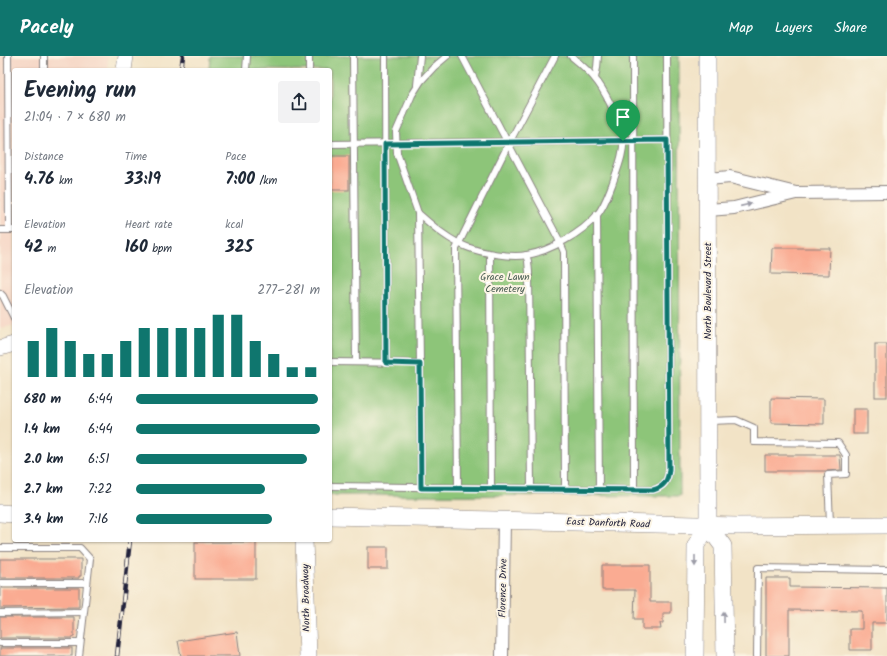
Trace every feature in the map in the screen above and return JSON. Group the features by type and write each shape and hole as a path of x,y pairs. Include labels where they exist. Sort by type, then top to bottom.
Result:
{"main road":[{"name":"North Boulevard Street","path":"707,56 708,526"},
{"path":"0,513 12,514"},
{"name":"East Danforth Road","path":"332,516 708,526 887,525"},
{"path":"695,656 696,545 708,526 724,546 725,656"},
{"name":"North Broadway","path":"304,542 308,656"}],"street":[{"path":"124,68 126,56"},
{"path":"708,179 730,177 796,194"},
{"path":"708,210 734,208 796,194 887,192"},
{"path":"0,348 12,345"},
{"name":"Florence Drive","path":"502,656 504,520"}],"lane":[{"path":"0,230 12,230 8,56"},
{"path":"44,56 44,68"},
{"path":"246,68 247,56"},
{"path":"309,56 309,68"},
{"path":"353,56 356,362"},
{"path":"384,56 386,363"},
{"path":"416,88 420,56"},
{"path":"421,488 418,213 402,169 396,144 396,132 416,88 434,67 447,56"},
{"path":"462,56 509,143 564,252 565,489"},
{"path":"458,488 456,249 509,143 555,56"},
{"path":"418,213 448,238 467,247 490,254 526,255 560,243 589,224 598,214 609,194 623,151 622,131 607,97 595,78 587,69 571,56"},
{"path":"595,78 598,68 598,56"},
{"path":"633,56 634,490"},
{"path":"332,486 653,490 659,489 663,486 668,476 667,56"},
{"path":"332,144 667,140"},
{"path":"598,214 600,490"},
{"path":"490,254 491,489"},
{"path":"526,255 529,272 531,489"},
{"path":"0,293 12,314"},
{"path":"332,362 420,364"},
{"path":"708,421 736,420 754,428 754,442 838,443 846,454 846,474 828,475 830,525"},
{"path":"0,548 80,548 90,559 79,656"},
{"path":"757,656 758,568 887,570"},
{"path":"0,583 87,583"},
{"path":"0,613 83,612"},
{"path":"0,643 80,643"}],"shaded area":[{"path":"0,56 108,56 107,68 12,68 12,326 0,329"}],"green space":[{"name":"Grace Lawn Cemetery","path":"210,56 679,56 680,496 332,495 332,68 209,68"}],"building":[{"path":"332,156 349,156 349,190 332,190"},
{"path":"772,248 830,248 829,275 771,274"},
{"path":"875,344 887,344 887,397 875,397"},
{"path":"771,398 824,399 824,424 771,423"},
{"path":"853,409 867,409 867,434 853,434"},
{"path":"765,455 840,455 841,470 765,471"},
{"path":"195,542 256,542 256,579 195,579"},
{"path":"368,547 388,547 388,569 368,569"},
{"path":"0,559 81,559 81,576 79,576 79,578 0,578"},
{"path":"602,565 650,565 650,602 671,602 671,613 663,613 663,623 660,623 661,629 642,629 642,619 634,619 635,590 602,590"},
{"path":"766,578 790,578 790,587 887,588 887,623 872,623 872,650 850,650 850,629 862,629 862,611 789,610 789,656 766,656"},
{"path":"0,588 79,588 79,607 0,608"},
{"path":"0,617 74,617 74,637 0,638"},
{"path":"237,632 240,656 181,656 178,641"},
{"path":"0,648 72,648 72,656 0,656"}],"railway":[{"path":"181,68 183,56"},
{"path":"117,656 130,542"}],"route":[{"path":"667,140 669,469 666,482 659,489 653,490 421,488 420,364 386,363 385,144 623,141 667,140"}]}
